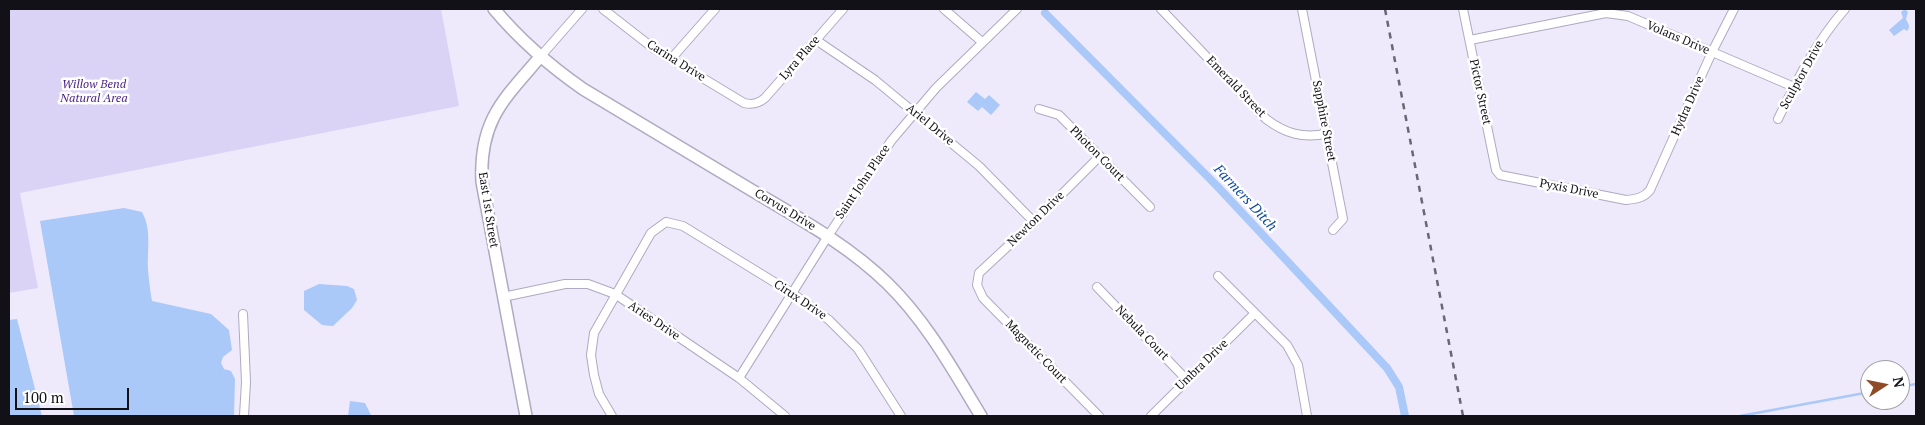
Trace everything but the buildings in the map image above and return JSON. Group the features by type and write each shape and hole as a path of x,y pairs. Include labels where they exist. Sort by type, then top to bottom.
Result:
{"street":[{"path":"494,9 512,30 540,57 582,9"},
{"name":"Carina Drive","path":"602,9 634,35 670,59 744,103 754,104"},
{"path":"670,59 715,9"},
{"name":"Lyra Place","path":"754,104 765,98 842,9"},
{"path":"944,9 982,42"},
{"name":"Saint John Place","path":"738,378 880,155 913,112 1017,9"},
{"name":"Emerald Street","path":"1161,9 1266,120 1292,134 1310,137 1326,134"},
{"name":"Sapphire Street","path":"1302,9 1343,219 1333,230"},
{"name":"Pictor Street","path":"1463,9 1496,170 1500,175"},
{"name":"Hydra Drive","path":"1638,199 1646,195 1650,190 1712,52 1734,9"},
{"name":"Sculptor Drive","path":"1778,119 1809,58 1826,32 1846,9"},
{"name":"Volans Drive","path":"1470,40 1606,12 1628,16 1794,87"},
{"name":"Ariel Drive","path":"816,40 861,70 979,166 1034,222"},
{"name":"Corvus Drive","path":"540,57 583,89 828,236 868,266 905,302 936,342 981,416"},
{"name":"East 1st Street","path":"526,416 482,182 483,150 487,130 495,112 540,57"},
{"name":"Photon Court","path":"1039,110 1059,115 1150,207"},
{"name":"Newton Drive","path":"976,285 979,273 1034,222 1100,156"},
{"name":"Pyxis Drive","path":"1500,175 1626,200 1638,199"},
{"name":"Cirux Drive","path":"615,294 651,233 666,222 683,226 792,293 829,320 858,349 901,416"},
{"path":"1218,276 1287,346 1298,365 1307,416"},
{"name":"Aries Drive","path":"503,297 565,284 588,284 615,294 738,378 785,416"},
{"name":"Magnetic Court","path":"976,285 983,298 1099,416"},
{"name":"Nebula Court","path":"1097,287 1187,380"},
{"path":"612,416 599,394 591,355 594,333 615,294"},
{"path":"243,314 246,382 244,416"},
{"name":"Umbra Drive","path":"1151,416 1254,314"}],"green space":[{"name":"Willow Bend Natural Area","path":"9,9 441,9 459,106 20,193 38,288 9,293"}],"water":[{"path":"1905,9 1908,12 1906,19 1909,28 1907,31 1904,29 1894,36 1889,30 1903,18 1901,12"},
{"path":"976,92 985,99 989,95 1000,105 991,115 982,107 978,111 967,102"},
{"path":"124,208 142,212 145,219 148,233 148,270 152,301 211,314 229,330 232,350 223,357 221,363 224,369 231,371 235,379 234,416 74,416 40,221"},
{"path":"319,284 347,286 354,289 357,300 352,308 333,326 322,325 304,310 304,291"},
{"path":"17,319 42,416 9,416 9,320"},
{"path":"350,401 365,403 371,415 348,416"}],"waterway":[{"name":"Farmers Ditch","path":"1045,13 1217,186 1387,368 1399,387 1405,416"},
{"path":"1910,385 1916,384"},
{"path":"1740,416 1860,394"}],"railway":[{"path":"1385,9 1463,416"}]}
